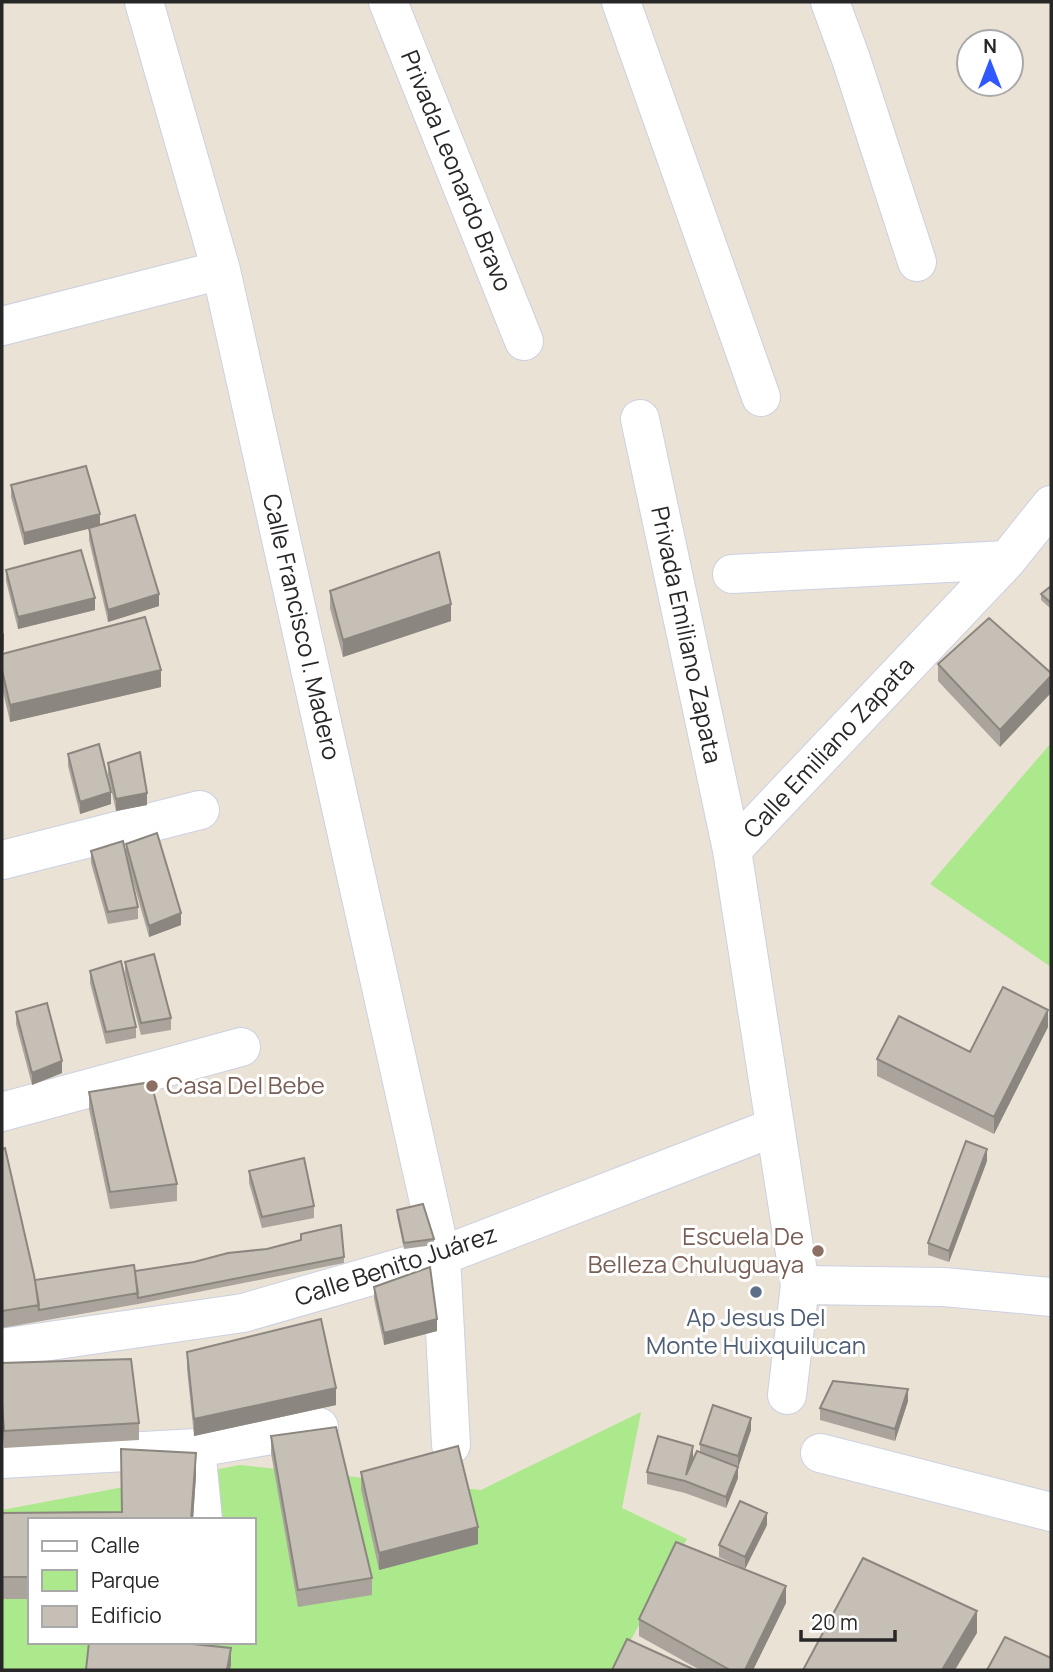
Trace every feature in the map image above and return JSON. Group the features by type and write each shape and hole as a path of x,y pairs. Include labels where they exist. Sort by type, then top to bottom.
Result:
{"street":[{"name":"Calle Francisco I. Madero","path":"144,2 221,270 441,1256 451,1445"},
{"name":"Privada Leonardo Bravo","path":"387,2 524,341"},
{"path":"621,2 761,397"},
{"path":"830,2 916,262"},
{"path":"2,326 221,270"},
{"name":"Privada Emiliano Zapata","path":"640,419 732,850"},
{"name":"Calle Emiliano Zapata","path":"787,1395 800,1285 732,850 1007,560 1051,505"},
{"path":"732,574 1007,560"},
{"path":"2,860 200,810"},
{"path":"2,1112 241,1047"},
{"name":"Calle Benito Juárez","path":"2,1348 243,1313 441,1256 775,1127"},
{"path":"800,1285 944,1287 1051,1297"},
{"path":"2,1459 196,1448 319,1426"},
{"path":"196,1448 203,1518"},
{"path":"820,1453 1051,1512"}],"green space":[{"path":"1051,743 1051,967 930,884"},
{"path":"641,1412 622,1508 687,1539 614,1670 2,1670 2,1510 240,1465 481,1490"}],"building":[{"path":"86,466 100,514 24,533 11,485"},
{"path":"135,515 159,594 108,610 89,528"},
{"path":"81,550 95,598 18,617 6,570"},
{"path":"439,552 451,604 343,640 330,591"},
{"path":"1051,586 1051,603 1041,594"},
{"path":"145,617 161,670 10,705 2,670 2,654"},
{"path":"989,618 1051,673 1000,730 938,664"},
{"path":"99,744 111,792 80,802 68,754"},
{"path":"140,752 147,793 116,799 108,763"},
{"path":"157,833 181,913 149,926 126,844"},
{"path":"123,841 138,907 108,912 91,851"},
{"path":"154,954 171,1018 141,1023 125,962"},
{"path":"121,961 136,1027 106,1032 90,971"},
{"path":"1003,987 1048,1010 994,1117 877,1059 899,1016 970,1052"},
{"path":"47,1003 62,1061 32,1073 16,1012"},
{"path":"151,1082 177,1184 110,1192 89,1092"},
{"path":"966,1141 987,1149 949,1251 928,1243"},
{"path":"5,1148 39,1305 2,1311 2,1149"},
{"path":"304,1158 314,1206 262,1217 249,1171"},
{"path":"423,1204 434,1239 404,1243 397,1210"},
{"path":"341,1225 344,1257 138,1298 135,1271 194,1262 228,1253 267,1249 301,1240 301,1234"},
{"path":"134,1265 138,1293 39,1310 35,1280"},
{"path":"430,1267 437,1319 384,1333 374,1287"},
{"path":"321,1319 336,1388 194,1419 187,1352"},
{"path":"131,1359 139,1423 4,1431 2,1363"},
{"path":"833,1381 908,1389 895,1429 820,1408"},
{"path":"713,1405 751,1418 738,1456 700,1444"},
{"path":"336,1427 372,1578 298,1590 271,1436"},
{"path":"658,1436 693,1446 686,1475 697,1451 738,1467 726,1497 685,1481 647,1472"},
{"path":"458,1446 478,1527 379,1553 361,1472"},
{"path":"121,1449 196,1453 191,1518 28,1518 28,1577 2,1577 2,1513 122,1512"},
{"path":"740,1501 767,1513 745,1557 719,1545"},
{"path":"676,1542 786,1586 745,1670 730,1670 639,1619"},
{"path":"863,1558 977,1611 942,1670 803,1670"},
{"path":"1005,1637 1051,1658 1051,1670 987,1670"},
{"path":"627,1639 695,1670 612,1670"},
{"path":"89,1644 192,1644 231,1648 227,1670 86,1670"}],"place":[{"name":"Casa Del Bebe","path":"152,1086"},
{"name":"Escuela De Belleza Chuluguaya","path":"818,1251"},
{"name":"Ap Jesus Del Monte Huixquilucan","path":"756,1292"}]}
